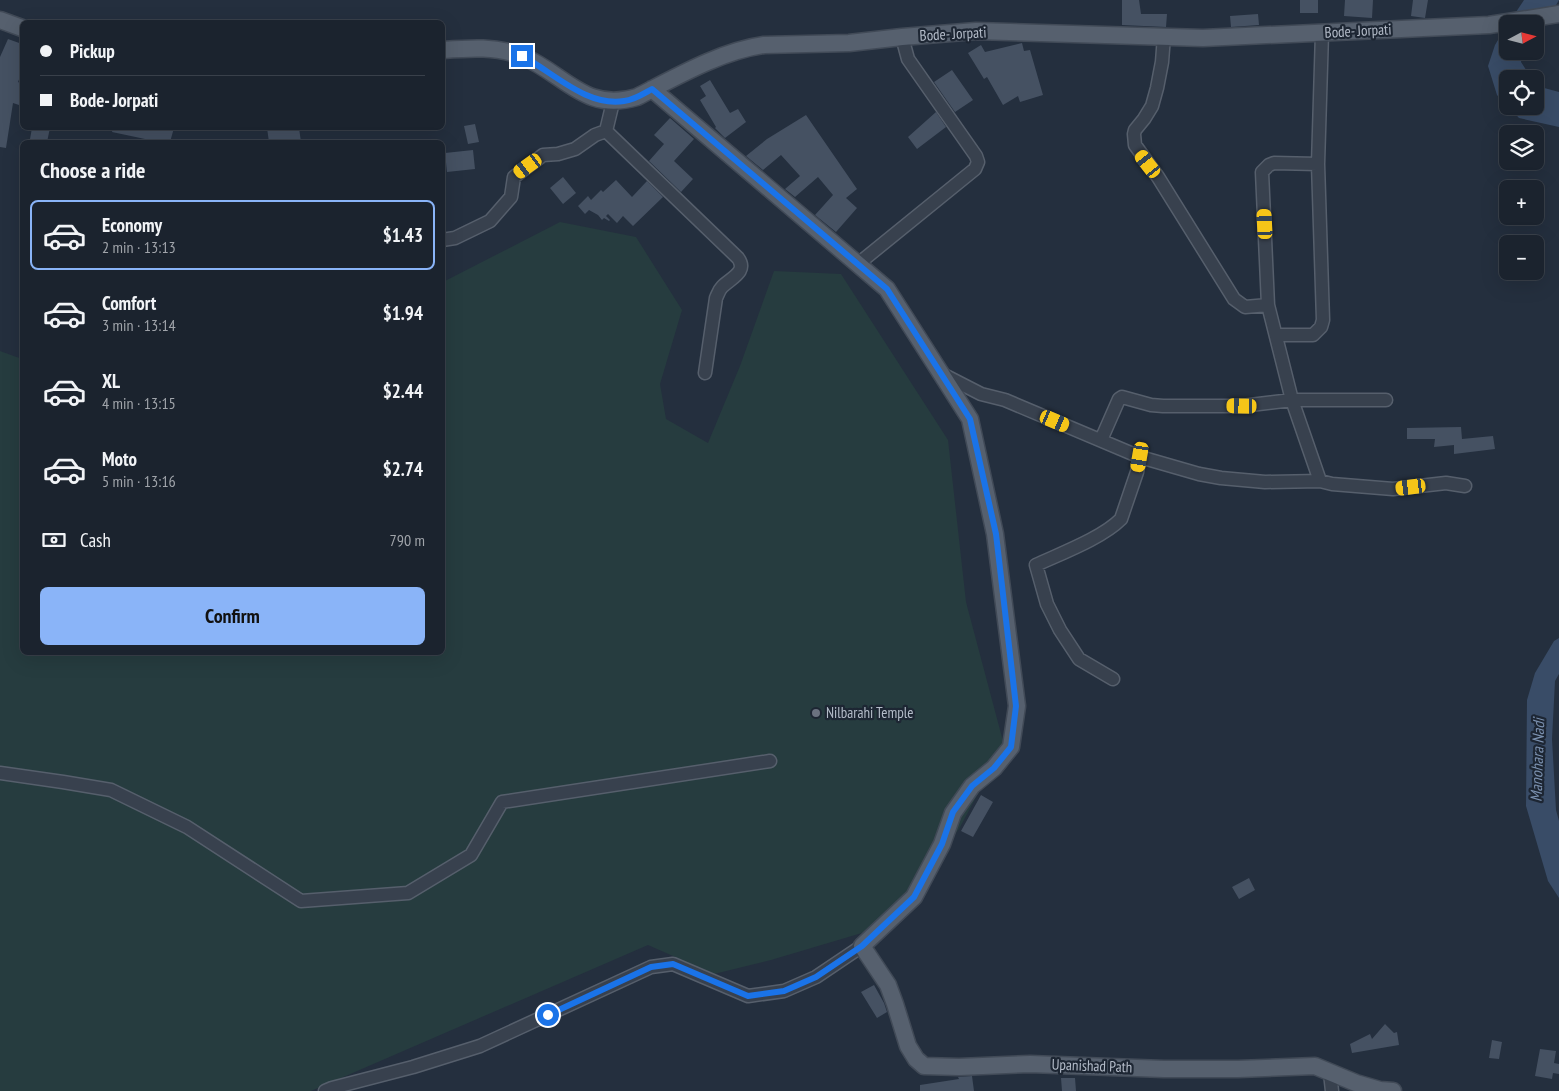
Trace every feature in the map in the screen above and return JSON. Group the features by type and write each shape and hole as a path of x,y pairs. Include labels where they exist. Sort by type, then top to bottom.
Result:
{"main road":[{"name":"Bode- Jorpati","path":"445,50 478,48 512,53 536,63 585,94 613,102 638,97 718,58 751,46 849,43 976,31 1203,38 1489,25 1559,14"},
{"path":"0,20 20,27"},
{"path":"652,89 887,289 970,419 996,534 1016,706 1011,747 994,768 972,786 953,812 942,844 914,897 862,946"},
{"name":"Upanishad Path","path":"862,946 888,984 908,1046 916,1059 924,1066 959,1068 1030,1064 1164,1069 1314,1066 1356,1083 1380,1090 1393,1091"}],"street":[{"path":"1277,336 1313,335 1321,327 1323,320 1318,164 1322,33"},
{"path":"1164,36 1157,88 1152,106 1135,130 1135,145 1158,177 1234,299 1245,307 1268,305"},
{"path":"858,264 975,169 978,162 976,156 908,59 902,37"},
{"path":"606,131 613,102"},
{"path":"445,240 455,238 490,221 511,197 514,177 544,155 558,154 575,149 595,135 606,131"},
{"path":"606,131 741,262 740,272 720,288 716,298 705,372"},
{"path":"1318,164 1274,163 1262,172 1268,305 1292,400 1320,481"},
{"path":"942,374 981,394 1006,400 1140,457 1199,474 1265,482 1320,481 1332,484 1393,489 1446,483 1465,486"},
{"path":"1101,440 1119,399 1122,397 1151,405 1164,406 1242,406 1292,400 1386,400"},
{"path":"1113,679 1080,659 1060,630 1047,604 1036,565 1090,539 1121,519 1137,472 1140,457"},
{"path":"0,773 111,790 187,827 301,901 408,893 471,855 502,802 770,761"},
{"path":"325,1091 480,1046 651,967 673,964 748,996 784,991 816,977 862,946"},
{"path":"1330,1073 1332,1091"}],"green space":[{"path":"560,222 636,237 682,310 660,384 666,419 708,443 740,366 774,271 841,274 948,440 966,602 1004,745 959,829 882,927 771,960 714,974 648,945 311,1091 0,1091 0,351 20,358 20,655 445,655 445,281"}],"water":[{"path":"1524,0 1559,0 1544,26 1544,15 1514,15"},
{"path":"1499,38 1499,60 1521,60 1526,70 1499,70 1499,97 1488,66"},
{"path":"1544,88 1559,92 1559,127 1519,118 1516,115 1544,115"},
{"name":"Manohara Nadi","path":"1559,638 1559,674 1555,681 1552,739 1556,810 1559,821 1559,898 1548,881 1526,806 1527,700 1535,673 1554,641"}],"building":[{"path":"1122,0 1139,0 1141,14 1167,14 1166,27 1122,25"},
{"path":"1300,0 1318,0 1318,13 1300,13"},
{"path":"1345,0 1373,0 1372,18 1344,16"},
{"path":"1413,0 1428,0 1425,18 1411,16"},
{"path":"1258,14 1259,25 1231,27 1230,16"},
{"path":"8,39 20,43 20,77 18,82 20,83 20,105 13,103 6,148 0,147 0,57"},
{"path":"1022,43 1024,51 1030,50 1043,95 1020,102 1018,96 1003,105 987,77 984,79 968,53 981,45 985,52"},
{"path":"952,70 973,100 955,112 934,82"},
{"path":"710,80 730,113 738,109 746,122 725,138 715,128 700,100 706,96 700,86"},
{"path":"936,112 946,127 917,149 908,137"},
{"path":"806,115 857,189 846,198 857,208 836,232 815,215 833,195 818,177 795,197 785,189 800,176 781,155 763,170 746,156 767,139"},
{"path":"670,118 694,139 674,161 693,179 681,192 649,161 664,144 654,135"},
{"path":"475,124 479,142 468,144 464,126"},
{"path":"32,130 50,130 47,140 30,139"},
{"path":"112,130 173,130 171,140 145,140 112,132"},
{"path":"267,130 299,130 301,140 269,140"},
{"path":"473,150 475,169 447,172 445,153"},
{"path":"563,177 576,193 563,204 550,188"},
{"path":"616,180 632,197 647,181 663,197 633,226 623,216 617,223 608,214 606,216 609,221 604,218 602,220 598,215 589,210 585,214 578,206 588,196 591,200 601,190 603,192"},
{"path":"1461,427 1462,439 1493,436 1495,449 1454,454 1454,445 1434,447 1435,439 1407,439 1407,428"},
{"path":"981,795 993,802 973,837 961,831"},
{"path":"1249,878 1255,890 1239,899 1232,887"},
{"path":"874,985 887,1012 877,1018 861,992"},
{"path":"1385,1024 1394,1033 1397,1032 1399,1045 1352,1053 1350,1044 1370,1034 1372,1039"},
{"path":"1492,1040 1502,1042 1499,1059 1489,1058"},
{"path":"1540,1049 1556,1051 1554,1063 1559,1064 1559,1074 1553,1073 1552,1079 1535,1076"},
{"path":"972,1076 974,1091 920,1091 920,1085"},
{"path":"1061,1078 1075,1078 1076,1091 1062,1091"}],"place":[{"name":"Nilbarahi Temple","path":"816,713"}],"route":[{"path":"522,56 536,63 573,88 604,100 613,102 625,101 638,97 652,89 766,188 887,289 970,419 996,534 1016,706 1011,747 994,768 972,786 953,812 942,844 914,897 862,946 816,977 784,991 748,996 673,964 662,965 651,967 548,1015"}]}
